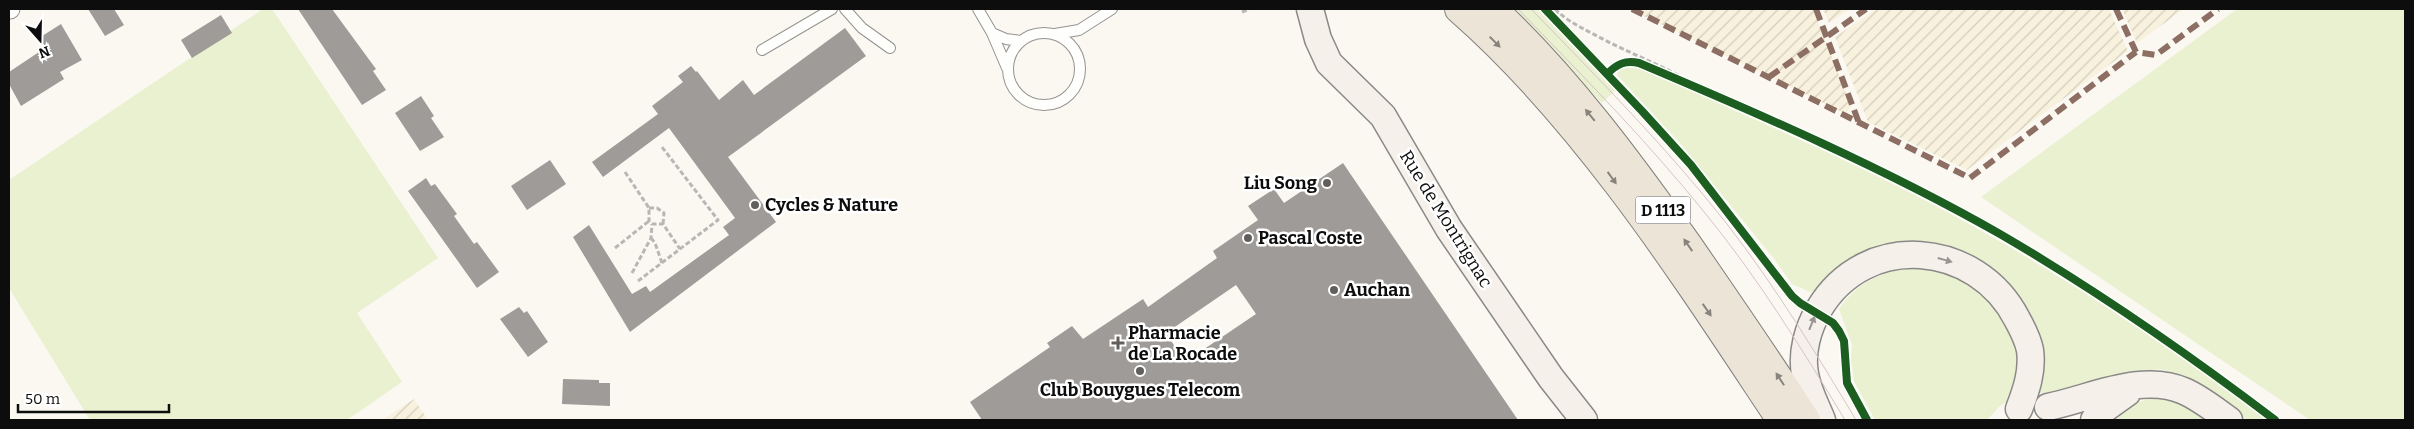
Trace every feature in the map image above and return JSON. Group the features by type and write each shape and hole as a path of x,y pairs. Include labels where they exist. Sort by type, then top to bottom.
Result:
{"main road":[{"name":"D 1113","path":"1459,9 1521,69 1593,152 1723,333 1781,420"},
{"name":"D 1113","path":"1493,9 1566,86 1620,152 1753,338 1806,420"},
{"name":"Rue de Montrignac","path":"1314,12 1318,39 1329,63 1383,116 1449,229 1551,378 1584,420"},
{"path":"1822,420 1810,394 1804,365 1805,345 1814,320 1832,291 1851,274 1873,262 1897,255 1925,254 1951,261 1976,272 1995,287 2011,306 2023,329 2030,350 2030,372 2011,415"},
{"path":"2094,420 2099,413 2118,397 2143,385"},
{"path":"2011,415 2033,406 2058,414 2080,401 2117,388 2165,385 2182,390 2229,420"}],"lane":[{"path":"762,50 832,9"},
{"path":"845,9 862,28 890,48"},
{"path":"978,9 992,33 1008,69"},
{"path":"992,33 1006,39 1021,41 1042,33 1053,34 1079,30 1112,9"},
{"path":"1021,41 1009,59 1009,80 1020,97 1038,105 1048,106 1062,100 1075,89 1080,72 1078,55 1079,30"},
{"path":"1053,34 1063,38 1072,45 1078,55"}],"path":[{"path":"1242,12 1249,9"},
{"path":"1545,9 1621,49 1683,76 1704,91"},
{"path":"1555,13 1559,26"},
{"path":"1629,61 1712,95"},
{"path":"638,281 718,220 662,147"},
{"path":"615,248 648,221 649,208 625,172"},
{"path":"649,208 657,208 664,213 663,224 680,249"},
{"path":"648,221 652,224 663,224"},
{"path":"632,272 651,238 652,224"},
{"path":"651,238 655,243 662,263"}],"shaded area":[{"path":"1629,9 1813,9 1851,106 1846,114"},
{"path":"1823,9 1850,9 1829,23"},
{"path":"1877,9 2109,9 2128,51 1967,170 1868,122 1835,37"},
{"path":"2122,9 2184,9 2137,43"},
{"path":"414,399 428,420 382,420"}],"green space":[{"path":"263,9 272,9 438,258 357,313 402,382 347,420 90,420 9,288 9,180"},
{"path":"1511,9 1537,9 1616,90 1602,103"},
{"path":"2237,9 2405,9 2405,420 2310,420 1981,197"},
{"path":"1627,66 1637,67 1857,166 1943,210 2022,254 2094,299 2165,346 2269,420 2248,420 2183,375 2160,369 2141,371 2055,394 2032,392 2032,319 2021,299 2003,279 1980,262 1958,251 1931,245 1821,290 1810,292 1792,284 1775,260 1680,143 1617,75 1619,69"},
{"path":"1906,268 1931,269 1953,274 1991,299 2015,342 2020,366 2013,397 1999,407 1987,420 1875,420 1854,381 1851,360 1852,345 1839,309 1860,286 1868,281"},
{"path":"2159,397 2180,401 2212,420 2109,420 2120,411 2132,405"}],"building":[{"path":"88,9 114,9 124,25 105,36"},
{"path":"298,9 332,9 376,69 373,71 386,90 362,105"},
{"path":"221,15 232,33 192,58 181,40"},
{"path":"61,24 82,60 60,72 64,79 21,106 9,84 9,72 45,48 39,38"},
{"path":"845,28 866,56 728,157 776,222 630,332 573,237 589,225 632,294 646,286 650,292 729,235 723,227 735,218 669,128 603,177 592,162 658,114 652,106 683,82 678,76 691,66 719,100 743,80 754,95"},
{"path":"421,96 434,116 431,118 444,137 420,151 395,113"},
{"path":"550,160 566,184 527,210 511,186"},
{"name":"Auchan","path":"1343,163 1518,420 982,420 970,402 1050,347 1047,343 1072,326 1083,339 1143,299 1148,307 1217,258 1213,251 1258,220 1248,206 1274,189 1284,203","holes":["1236,285 1256,314 1185,362 1166,333"]},
{"path":"426,178 431,186 435,184 457,214 454,216 474,244 477,242 499,272 477,288 408,191"},
{"path":"519,307 524,313 527,311 548,342 528,357 500,319"},
{"path":"563,379 599,380 599,383 610,383 610,406 562,404"}],"tram line":[{"path":"1518,9 1637,134 1705,213 1761,288 1796,340 1845,420"},
{"path":"1531,9 1657,141 1727,224 1778,296 1856,420"}],"marked path":[{"path":"1632,9 1970,178 2136,52"},
{"path":"1816,9 1859,123"},
{"path":"1769,77 1866,9"},
{"path":"2116,9 2136,52 2156,55 2218,9"}],"cycle path":[{"path":"1545,9 1691,165 1792,296 1833,323 1844,341 1847,383 1867,420"},
{"path":"1607,74 1622,64 1630,62 1639,63 1731,102 1912,187 2000,234 2071,277 2175,346 2275,420"}],"place":[{"name":"Liu Song","path":"1327,183"},
{"name":"Cycles & Nature","path":"755,205"},
{"name":"Pascal Coste","path":"1248,238"},
{"name":"Auchan","path":"1334,290"},
{"name":"Pharmacie de La Rocade","path":"1118,343"},
{"name":"Club Bouygues Telecom","path":"1140,371"}]}
